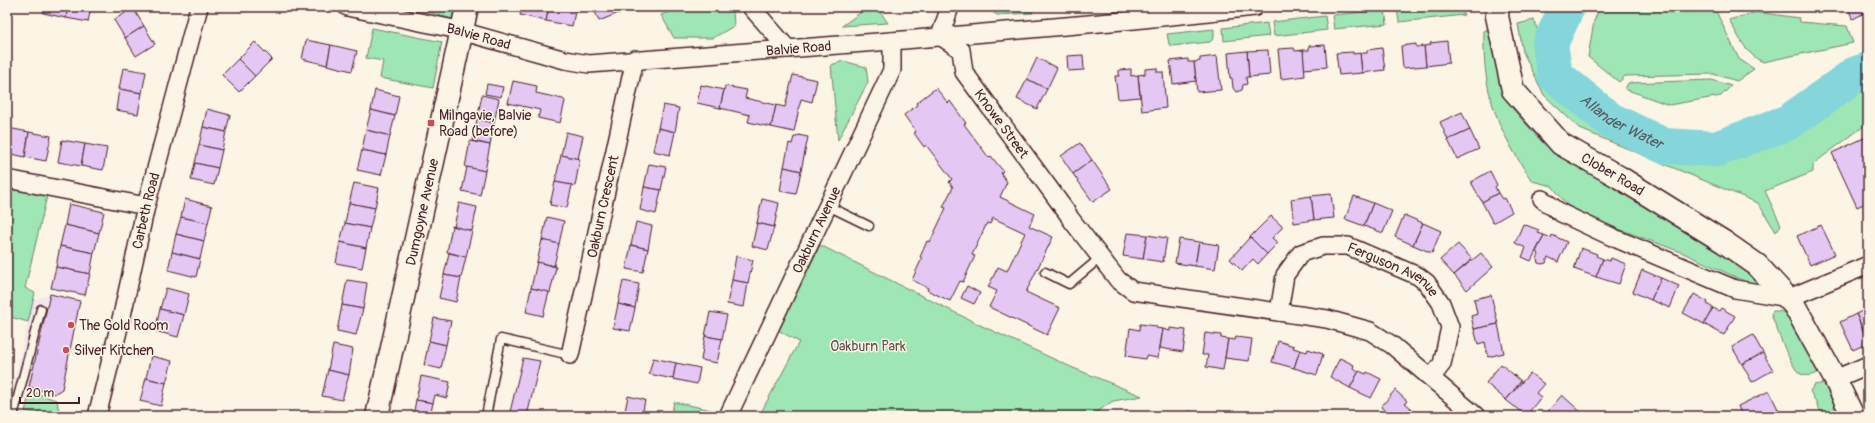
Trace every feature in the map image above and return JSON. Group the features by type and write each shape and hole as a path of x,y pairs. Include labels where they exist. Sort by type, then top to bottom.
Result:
{"street":[{"name":"Carbeth Road","path":"97,416 124,311 146,206 199,7"},
{"name":"Balvie Road","path":"347,7 462,31 571,61 589,64 635,59 788,49 1134,20 1255,7"},
{"name":"Dumgoyne Avenue","path":"376,416 467,7"},
{"path":"751,7 788,49"},
{"path":"940,36 950,7"},
{"name":"Clober Road","path":"1498,7 1498,16 1513,90 1561,144 1619,177 1724,242 1757,265 1789,298 1835,380 1853,416"},
{"name":"Knowe Street","path":"940,36 961,50 964,72 1100,258"},
{"name":"Oakburn Avenue","path":"728,416 892,70 892,40"},
{"name":"Oakburn Crescent","path":"570,355 635,59"},
{"path":"7,179 146,206"},
{"path":"1542,199 1561,213 1682,268 1735,289 1789,298 1868,264"},
{"name":"Ferguson Avenue","path":"1279,312 1285,275 1301,253 1323,246 1348,246 1418,276 1427,284 1441,303 1450,327 1442,364 1432,377"},
{"path":"1100,258 1118,280 1133,291 1327,319 1370,331 1392,345 1432,377 1476,416"},
{"path":"1835,380 1868,365"}],"lane":[{"path":"828,206 869,226"},
{"path":"1045,272 1069,284 1100,258"},
{"path":"13,416 41,309"},
{"path":"486,416 501,339 570,355"}],"shaded area":[{"path":"50,294 80,301 62,389 54,394 14,383 32,301"}],"green space":[{"path":"412,7 457,7 455,20"},
{"path":"680,7 729,7 733,11 734,26 713,38 674,38 661,15"},
{"path":"868,7 877,7 888,23 842,26"},
{"path":"984,7 1028,7 1033,13 997,15"},
{"path":"1418,7 1462,7 1464,15 1399,22 1397,9"},
{"path":"1600,7 1714,7 1739,59 1754,69 1737,81 1713,74 1625,76 1619,82 1588,57 1594,21"},
{"path":"1385,10 1387,24 1334,29 1332,15"},
{"path":"1756,12 1799,18 1800,22 1847,26 1853,43 1763,62 1747,50 1729,20"},
{"path":"1325,16 1327,30 1274,36 1272,22"},
{"path":"1534,20 1541,40 1550,79 1605,126 1682,159 1740,156 1794,127 1855,89 1868,84 1868,123 1813,164 1813,172 1765,191 1781,225 1776,232 1758,203 1580,129 1544,95 1523,52 1518,24"},
{"path":"1267,23 1269,36 1224,41 1223,28"},
{"path":"372,28 442,42 433,88 380,78 383,61 366,58"},
{"path":"1214,29 1214,38 1210,42 1172,46 1169,44 1167,34"},
{"path":"1488,29 1497,69 1512,108 1541,141 1748,268 1768,292 1681,252 1597,221 1568,206 1552,186 1532,181 1501,128 1489,93 1484,53 1484,31"},
{"path":"843,61 866,67 868,82 838,140 831,65"},
{"path":"1712,80 1731,86 1721,96 1669,105 1625,89 1628,83"},
{"path":"7,188 47,196 25,288 35,293 28,322 7,316"},
{"name":"Oakburn Park","path":"820,245 980,325 1071,367 1142,396 1113,401 1091,416 759,416 799,342 778,330"},
{"path":"1773,311 1780,311 1793,317 1819,372 1813,375 1806,375 1797,371 1788,356 1780,337 1771,314"},
{"path":"1825,383 1834,404 1831,416 1823,416 1810,391 1814,385"},
{"path":"30,392 57,400 59,412 54,416 25,411"},
{"path":"674,402 721,412 719,416 671,416"}],"building":[{"path":"45,7 68,7 66,18 43,13"},
{"path":"68,7 91,7 88,22 66,18"},
{"path":"522,7 549,7 546,21 520,15"},
{"path":"549,7 576,7 572,26 546,21"},
{"path":"593,7 619,7 621,12 599,21"},
{"path":"619,7 639,7 622,14"},
{"path":"1847,7 1868,7 1868,11 1853,19"},
{"path":"133,8 144,26 125,38 114,20"},
{"path":"144,26 155,44 136,56 125,38"},
{"path":"306,40 331,45 327,65 302,59"},
{"path":"1447,41 1449,63 1426,66 1424,46 1431,45 1430,43"},
{"path":"255,42 272,59 255,76 238,59"},
{"path":"1416,44 1416,47 1424,46 1426,66 1403,68 1401,46"},
{"path":"331,45 357,51 352,71 327,65"},
{"path":"1325,45 1327,67 1304,69 1303,50 1309,50 1309,46"},
{"path":"1294,48 1295,51 1303,50 1305,76 1281,79 1278,49"},
{"path":"1382,48 1385,70 1362,73 1360,53 1367,53 1367,50"},
{"path":"1268,50 1270,75 1249,77 1247,51"},
{"path":"1247,51 1249,77 1246,77 1247,84 1243,85 1242,90 1236,92 1233,88 1232,78 1230,78 1228,53"},
{"path":"1353,52 1353,54 1360,53 1362,73 1339,75 1336,53"},
{"path":"1083,55 1084,70 1068,71 1067,56"},
{"path":"1217,56 1221,90 1197,92 1194,62 1200,61 1200,58"},
{"path":"1037,58 1057,68 1047,89 1027,79"},
{"path":"238,59 255,76 239,92 222,75"},
{"path":"1188,59 1188,62 1194,62 1196,81 1173,84 1170,61"},
{"path":"123,68 146,72 142,93 119,89"},
{"path":"1157,68 1157,72 1163,72 1166,108 1142,111 1138,75 1145,74 1145,69"},
{"path":"1131,69 1131,76 1138,75 1140,97 1118,99 1115,76 1119,76 1119,70"},
{"path":"793,75 817,80 812,102 801,99 794,132 771,127 776,105 785,107"},
{"path":"1027,79 1047,89 1037,109 1017,99"},
{"path":"513,81 537,86 536,93 563,99 565,101 560,123 538,118 540,110 508,103"},
{"path":"487,84 503,87 501,97 485,94"},
{"path":"701,85 724,90 720,108 697,103"},
{"path":"725,86 747,90 745,98 776,105 771,127 748,122 750,115 720,108"},
{"path":"936,88 948,103 950,101 966,123 964,124 989,158 991,156 1003,171 1001,173 1007,182 1000,197 1035,214 1029,226 1053,237 1026,292 1060,308 1047,335 989,307 997,291 988,287 998,267 1007,271 1025,233 993,218 990,224 987,223 972,255 975,256 963,282 960,281 950,301 927,290 928,288 912,280 922,258 920,257 927,241 930,242 946,208 943,207 953,187 949,182 952,179 926,145 924,147 904,115 917,105 916,103"},
{"path":"119,89 142,93 138,114 116,110"},
{"path":"375,90 399,96 395,116 371,110"},
{"path":"482,95 499,99 494,123 477,119"},
{"path":"663,105 679,108 675,132 658,128"},
{"path":"207,109 230,115 226,132 203,127"},
{"path":"371,110 395,116 390,136 366,130"},
{"path":"1462,112 1470,130 1448,140 1440,122"},
{"path":"477,119 494,123 490,145 473,141"},
{"path":"203,127 226,132 222,150 199,145"},
{"path":"8,128 29,132 25,157 7,153"},
{"path":"658,128 675,132 670,155 653,151"},
{"path":"366,130 390,136 386,155 362,150"},
{"path":"1470,130 1479,149 1457,159 1448,140"},
{"path":"29,132 51,136 46,161 25,157"},
{"path":"566,132 583,136 578,159 561,155"},
{"path":"798,135 808,137 801,171 784,167 789,143 792,144 794,137 797,137"},
{"path":"1864,138 1868,147 1868,202 1857,207 1832,153"},
{"path":"62,140 85,144 81,166 58,162"},
{"path":"470,141 490,145 485,171 465,167"},
{"path":"1080,143 1092,160 1073,174 1061,156"},
{"path":"85,144 107,148 103,170 81,166"},
{"path":"199,145 222,150 218,168 195,163"},
{"path":"362,150 386,155 381,175 357,170"},
{"path":"561,155 580,159 575,186 555,182"},
{"path":"1092,160 1112,189 1093,202 1073,174"},
{"path":"195,163 218,168 214,185 191,180"},
{"path":"649,164 666,167 661,190 644,187"},
{"path":"467,167 485,171 480,195 462,191"},
{"path":"784,167 801,171 796,194 780,191"},
{"path":"1490,171 1497,185 1495,187 1498,193 1482,202 1471,182"},
{"path":"555,182 572,185 567,208 550,205"},
{"path":"354,183 379,188 375,208 349,203"},
{"path":"644,187 661,190 656,214 640,210"},
{"path":"1498,193 1502,199 1505,198 1512,212 1493,223 1482,202"},
{"path":"1331,194 1334,218 1314,220 1311,196"},
{"path":"1311,196 1314,220 1294,223 1291,199"},
{"path":"1354,196 1373,203 1364,226 1345,219"},
{"path":"185,199 212,206 208,223 181,217"},
{"path":"762,199 779,203 774,227 757,223"},
{"path":"349,203 375,208 370,228 345,223"},
{"path":"459,203 477,207 472,231 454,227"},
{"path":"1373,203 1392,211 1383,233 1364,226"},
{"path":"69,204 104,212 99,233 65,225"},
{"path":"1404,215 1423,223 1413,245 1395,237"},
{"path":"1271,216 1283,227 1272,238 1278,243 1267,254 1250,237"},
{"path":"181,217 208,223 204,241 176,234"},
{"path":"547,217 564,221 559,244 542,240"},
{"path":"636,222 652,226 648,249 631,245"},
{"path":"345,223 370,228 366,248 340,242"},
{"path":"757,223 774,227 768,250 752,246"},
{"path":"1423,223 1441,231 1432,253 1413,245"},
{"path":"1523,224 1539,230 1538,233 1544,235 1531,261 1522,257 1526,248 1515,243"},
{"path":"65,225 99,233 94,253 60,246"},
{"path":"1821,225 1835,254 1810,265 1797,236"},
{"path":"452,226 472,231 466,257 447,252"},
{"path":"1127,233 1147,235 1143,259 1123,256"},
{"path":"176,234 204,241 200,259 172,252"},
{"path":"1147,235 1167,238 1163,262 1143,259"},
{"path":"1544,235 1551,238 1552,235 1567,242 1558,262 1548,257 1546,263 1538,263 1537,259 1539,254 1536,252"},
{"path":"1250,237 1267,254 1258,264 1253,259 1242,271 1230,259"},
{"path":"1179,239 1199,242 1195,266 1175,263"},
{"path":"542,240 559,244 554,266 537,262"},
{"path":"340,242 366,248 362,268 336,263"},
{"path":"1199,242 1219,245 1215,269 1195,266"},
{"path":"1458,244 1472,259 1454,275 1440,260"},
{"path":"631,245 648,249 643,272 626,269"},
{"path":"60,246 94,253 90,274 56,267"},
{"path":"1581,248 1597,254 1596,256 1603,259 1596,277 1574,269"},
{"path":"172,252 200,259 196,277 168,270"},
{"path":"449,253 466,257 461,278 444,275"},
{"path":"1481,253 1493,267 1467,290 1454,275"},
{"path":"736,256 753,260 748,283 732,280"},
{"path":"1611,258 1626,264 1619,284 1596,277 1603,259 1610,261"},
{"path":"537,262 556,267 550,293 531,288"},
{"path":"56,267 90,274 85,295 51,288"},
{"path":"1642,270 1661,278 1651,300 1633,292"},
{"path":"444,275 461,278 456,302 439,298"},
{"path":"1661,278 1679,286 1670,308 1651,300"},
{"path":"347,280 367,283 363,309 342,305"},
{"path":"732,280 748,283 744,307 727,304"},
{"path":"623,281 639,284 635,308 618,304"},
{"path":"967,286 980,293 974,304 961,298"},
{"path":"166,288 189,294 184,315 160,309"},
{"path":"531,288 549,292 543,316 526,312"},
{"path":"50,294 80,301 62,389 54,394 29,387"},
{"path":"1694,294 1708,302 1707,304 1713,308 1704,324 1683,313"},
{"path":"1491,295 1498,324 1474,329 1471,316 1477,314 1474,299"},
{"path":"618,304 635,308 630,331 613,328"},
{"path":"342,305 363,309 356,335 337,331"},
{"path":"1713,308 1719,311 1721,308 1735,316 1724,335 1704,324"},
{"path":"1868,308 1868,340 1856,314"},
{"path":"160,309 184,315 178,337 155,331"},
{"path":"710,312 727,315 722,339 705,336"},
{"path":"1856,314 1868,343 1853,350 1840,322"},
{"path":"434,318 451,321 446,345 429,341"},
{"path":"1140,324 1156,326 1156,328 1163,329 1158,358 1146,356 1145,359 1126,356 1130,328 1139,330"},
{"path":"1498,324 1504,353 1488,357 1485,342 1478,344 1474,329"},
{"path":"1170,328 1186,330 1183,352 1160,348 1163,329 1170,331"},
{"path":"1205,333 1221,335 1221,338 1228,339 1223,370 1206,367 1208,355 1202,355"},
{"path":"1753,335 1763,353 1742,364 1732,347"},
{"path":"705,336 722,339 717,363 701,360"},
{"path":"1236,337 1252,339 1249,361 1225,358 1228,339 1235,340"},
{"path":"429,341 446,345 441,369 424,365"},
{"path":"1278,341 1294,346 1293,348 1300,350 1294,368 1272,362"},
{"path":"333,345 353,349 349,375 328,370"},
{"path":"1308,349 1323,354 1317,375 1294,368 1300,350 1307,352"},
{"path":"1763,353 1773,370 1752,382 1742,364"},
{"path":"151,356 172,361 166,383 146,378"},
{"path":"523,358 540,361 527,416 509,416"},
{"path":"653,358 676,363 673,379 649,374"},
{"path":"1340,358 1354,365 1353,368 1359,371 1350,388 1330,377"},
{"path":"676,363 700,368 697,384 673,379"},
{"path":"1501,364 1521,381 1506,400 1486,383"},
{"path":"328,370 349,375 342,400 322,396"},
{"path":"1359,371 1366,374 1367,372 1381,379 1371,398 1350,388"},
{"path":"1530,373 1544,384 1536,393 1541,397 1526,416 1506,400"},
{"path":"421,376 450,382 447,398 435,395 433,403 416,400"},
{"path":"146,378 166,383 161,406 140,401"},
{"path":"1395,390 1407,401 1405,403 1411,408 1404,416 1391,416 1381,407"},
{"path":"1769,391 1778,409 1764,416 1754,416 1753,413 1742,416 1738,406"},
{"path":"1562,395 1584,415 1584,416 1544,416"},
{"path":"628,396 645,400 642,416 624,416"},
{"path":"416,400 433,403 430,416 413,416"},
{"path":"1411,408 1416,413 1418,411 1424,416 1404,416"},
{"path":"320,409 338,413 337,416 319,416"},
{"path":"1778,409 1781,416 1764,416"},
{"path":"1189,411 1199,414 1199,416 1188,416"}],"waterway":[{"name":"Allander Water","path":"1567,7 1550,44 1555,75 1610,120 1664,146 1716,149 1789,122 1856,74 1868,70"}],"place":[{"name":"Milngavie, Balvie Road (before)","path":"431,123"},
{"name":"The Gold Room","path":"71,325"},
{"name":"Silver Kitchen","path":"66,350"}]}
